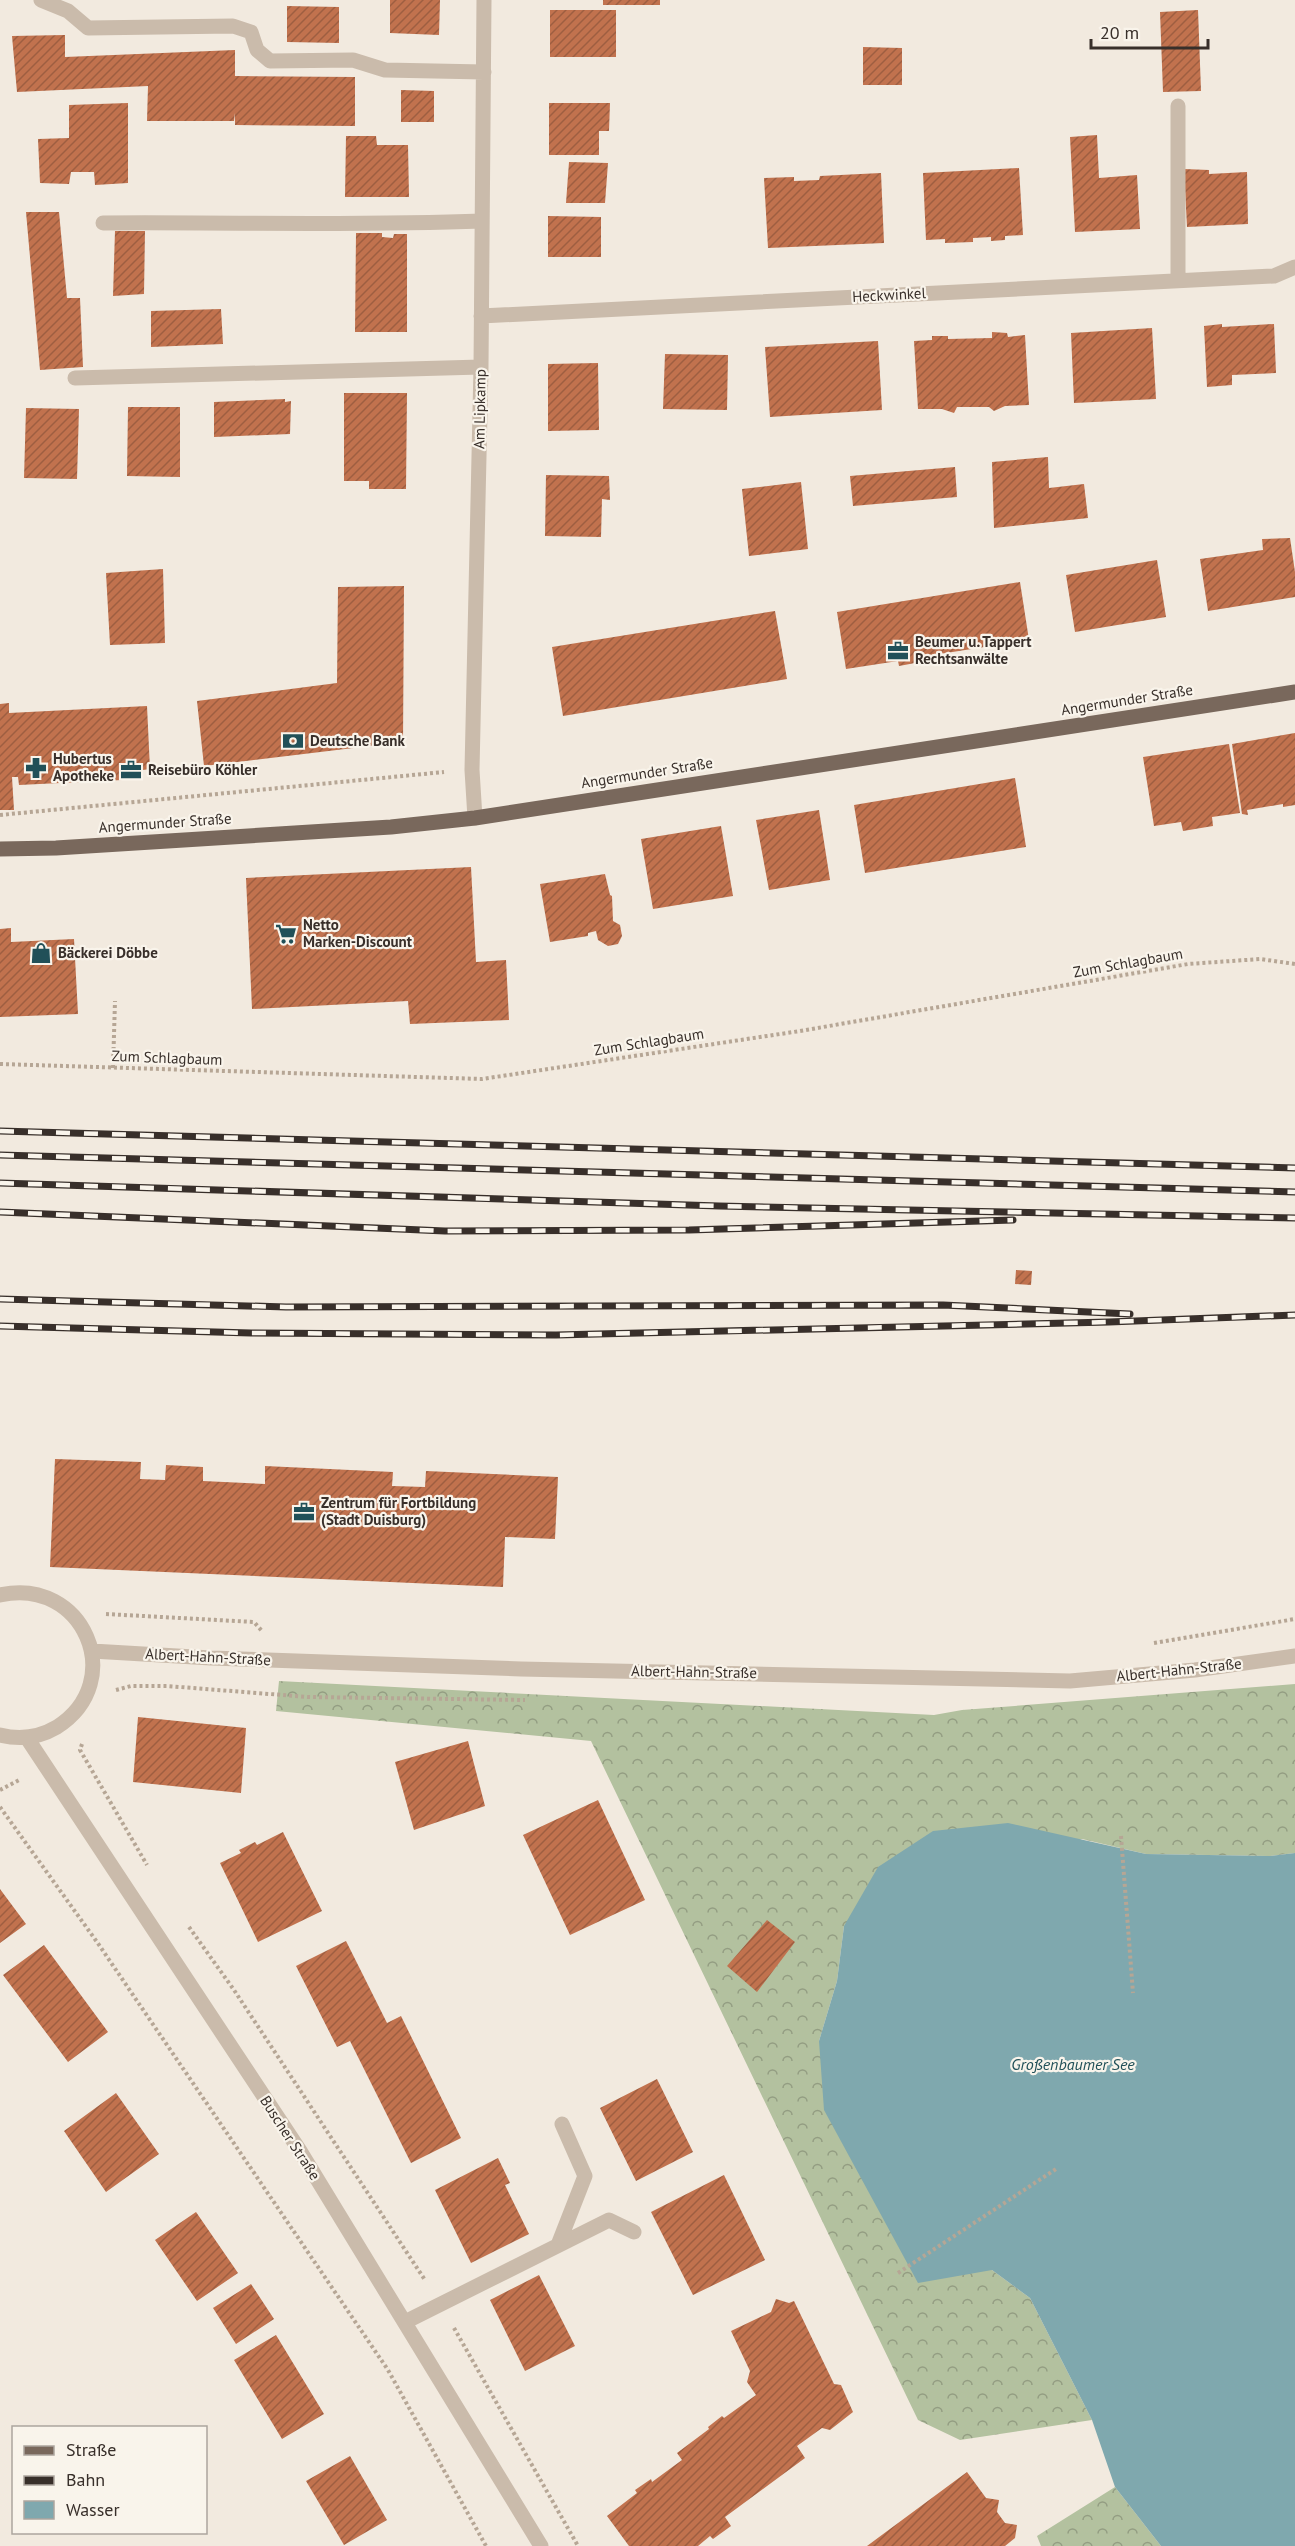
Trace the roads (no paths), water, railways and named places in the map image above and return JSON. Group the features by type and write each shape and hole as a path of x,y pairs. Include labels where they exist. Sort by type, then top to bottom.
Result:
{"main road":[{"name":"Angermunder Straße","path":"0,849 56,849 391,827 475,818 1295,692"}],"street":[{"path":"41,0 68,11 88,28 233,26 251,32 257,50 270,61 352,60 385,70 484,72"},
{"name":"Am Lipkamp","path":"475,818 472,770 482,316 484,0"},
{"path":"1178,106 1178,280"},
{"path":"103,223 413,224 482,221"},
{"name":"Heckwinkel","path":"482,316 1274,276 1295,267"},
{"path":"75,378 481,367"},
{"path":"0,1594 16,1591 34,1593 52,1598 66,1607 77,1618 86,1633 92,1651 93,1669 90,1685 81,1705 69,1719 47,1733 27,1738 0,1735"},
{"name":"Albert-Hahn-Straße","path":"92,1651 211,1658 509,1668 1070,1681 1196,1670 1295,1656"},
{"name":"Buscher Straße","path":"27,1738 300,2151 541,2546"},
{"path":"558,2245 585,2176 562,2124"},
{"path":"405,2322 609,2220 634,2232"}],"water":[{"name":"Großenbaumer See","path":"1008,1823 1146,1854 1270,1856 1295,1853 1295,2546 1161,2546 1115,2487 1092,2420 1030,2298 992,2270 918,2283 824,2110 819,2041 837,1981 844,1926 878,1867 933,1831"}],"railway":[{"path":"0,1131 1295,1168"},
{"path":"0,1155 1295,1192"},
{"path":"0,1183 719,1206 1295,1218"},
{"path":"0,1212 445,1231 689,1230 1013,1220"},
{"path":"0,1299 286,1307 943,1305 1130,1314"},
{"path":"0,1326 251,1333 556,1335 1109,1322 1295,1315"}],"place":[{"name":"Beumer u. Tappert Rechtsanwälte","path":"898,651"},
{"name":"Deutsche Bank","path":"293,741"},
{"name":"Hubertus Apotheke","path":"36,768"},
{"name":"Reisebüro Köhler","path":"131,770"},
{"name":"Netto Marken-Discount","path":"286,934"},
{"name":"Bäckerei Döbbe","path":"41,953"},
{"name":"Zentrum für Fortbildung (Stadt Duisburg)","path":"304,1512"}]}
